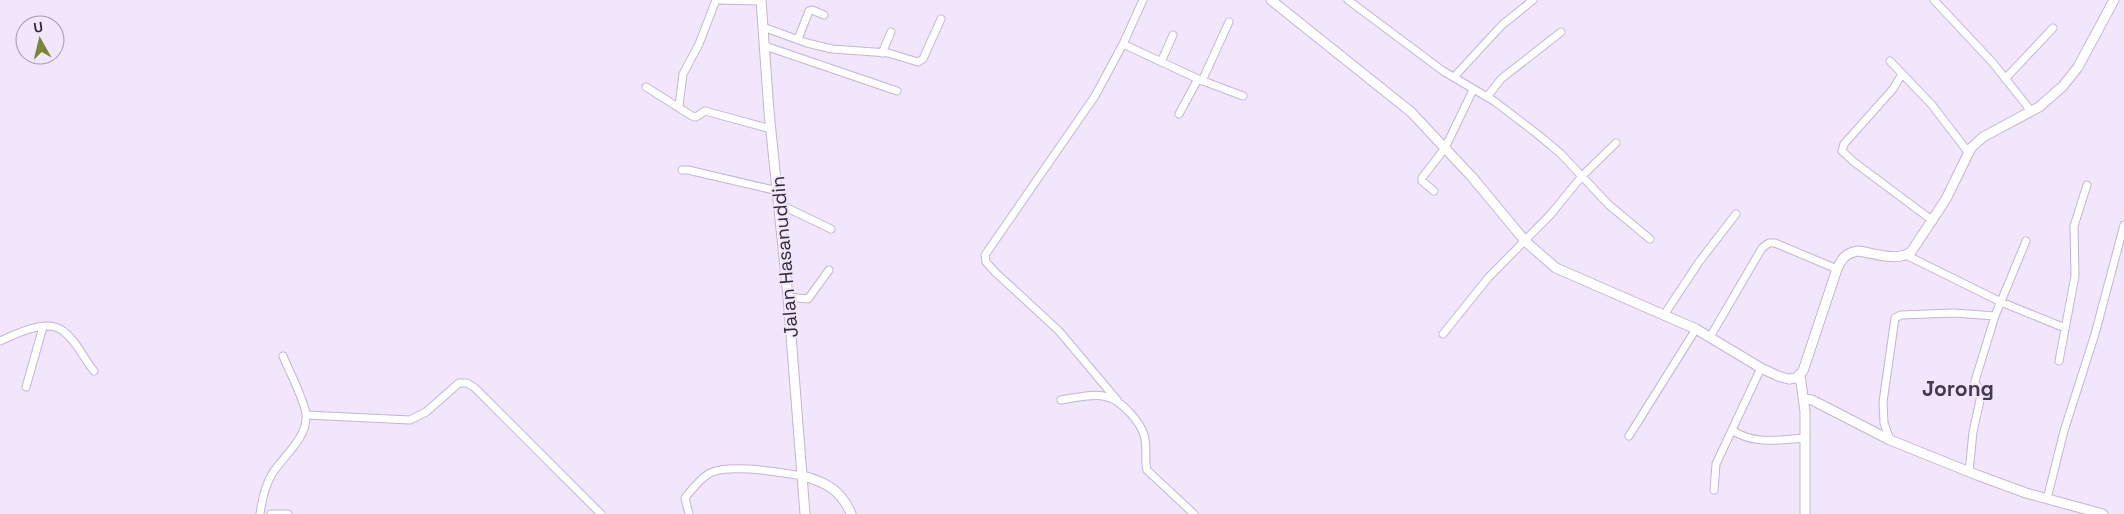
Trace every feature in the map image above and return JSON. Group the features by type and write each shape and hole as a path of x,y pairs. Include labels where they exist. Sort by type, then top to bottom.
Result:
{"street":[{"path":"678,106 684,74 718,0 761,1"},
{"path":"1143,0 1123,44 1095,96 985,255 986,262 995,272 1059,331 1139,424 1144,434 1147,470 1194,514"},
{"path":"1271,0 1411,112 1472,177 1524,240 1545,260 1564,272 1696,329 1762,368 1789,379 1800,375"},
{"path":"1348,0 1454,78 1487,97 1560,153 1609,205 1650,239"},
{"path":"1454,78 1502,25 1533,0"},
{"path":"1934,0 2031,111"},
{"path":"1805,514 1806,438 1804,399 1800,375 1837,269 1843,257 1858,251 1895,257 1906,255 1913,250 1946,199 1968,152 1983,137 2031,111 2054,94 2072,76 2114,0"},
{"name":"Jalan Hasanuddin","path":"761,1 771,129 790,319 805,514"},
{"path":"798,40 809,10 824,15"},
{"path":"763,27 798,40 839,50 882,52 918,62 922,59 941,19"},
{"path":"1179,114 1200,80 1229,22"},
{"path":"2005,79 2053,28"},
{"path":"882,52 891,32"},
{"path":"1487,97 1501,80 1562,32"},
{"path":"1161,62 1173,35"},
{"path":"1123,44 1200,80 1243,96"},
{"path":"764,46 897,90"},
{"path":"1890,61 1932,105 1968,152"},
{"path":"1902,74 1893,89 1844,144 1842,150 1854,162 1933,221"},
{"path":"646,87 696,117 704,111 771,129"},
{"path":"1434,191 1422,181 1422,178 1445,148 1473,90"},
{"path":"1443,334 1488,278 1551,214 1582,176 1616,143"},
{"path":"682,170 778,191"},
{"path":"2059,361 2075,276 2074,226 2087,185"},
{"path":"779,204 831,229"},
{"path":"1664,315 1699,262 1736,214"},
{"path":"2047,500 2064,431 2095,334 2124,224"},
{"path":"1969,472 1973,432 1982,391 1975,384 1975,381 1995,316 2026,241"},
{"path":"1710,336 1762,248 1768,243 1775,243 1837,269"},
{"path":"1906,255 2001,302 2065,328"},
{"path":"788,301 808,299 829,270"},
{"path":"1890,440 1884,423 1883,402 1895,318 1954,313 1995,316"},
{"path":"0,341 22,332 43,327 54,327 63,331 94,371"},
{"path":"26,387 43,327"},
{"path":"1629,436 1696,329"},
{"path":"260,514 265,487 302,434 306,415 283,356"},
{"path":"1714,490 1716,464 1762,368"},
{"path":"306,415 410,420 426,412 459,383 467,383 475,388 601,514"},
{"path":"1060,400 1090,395 1117,400"},
{"path":"1804,399 1812,400 1890,440 1969,472 2047,500 2103,514"},
{"path":"1732,430 1741,437 1761,440 1806,438"},
{"path":"689,514 685,502 686,498 706,475 716,471 760,470 803,476 832,486 844,500 851,514"},
{"path":"271,514 288,514"}],"district":[{"name":"Jorong","path":"1958,389"}]}
